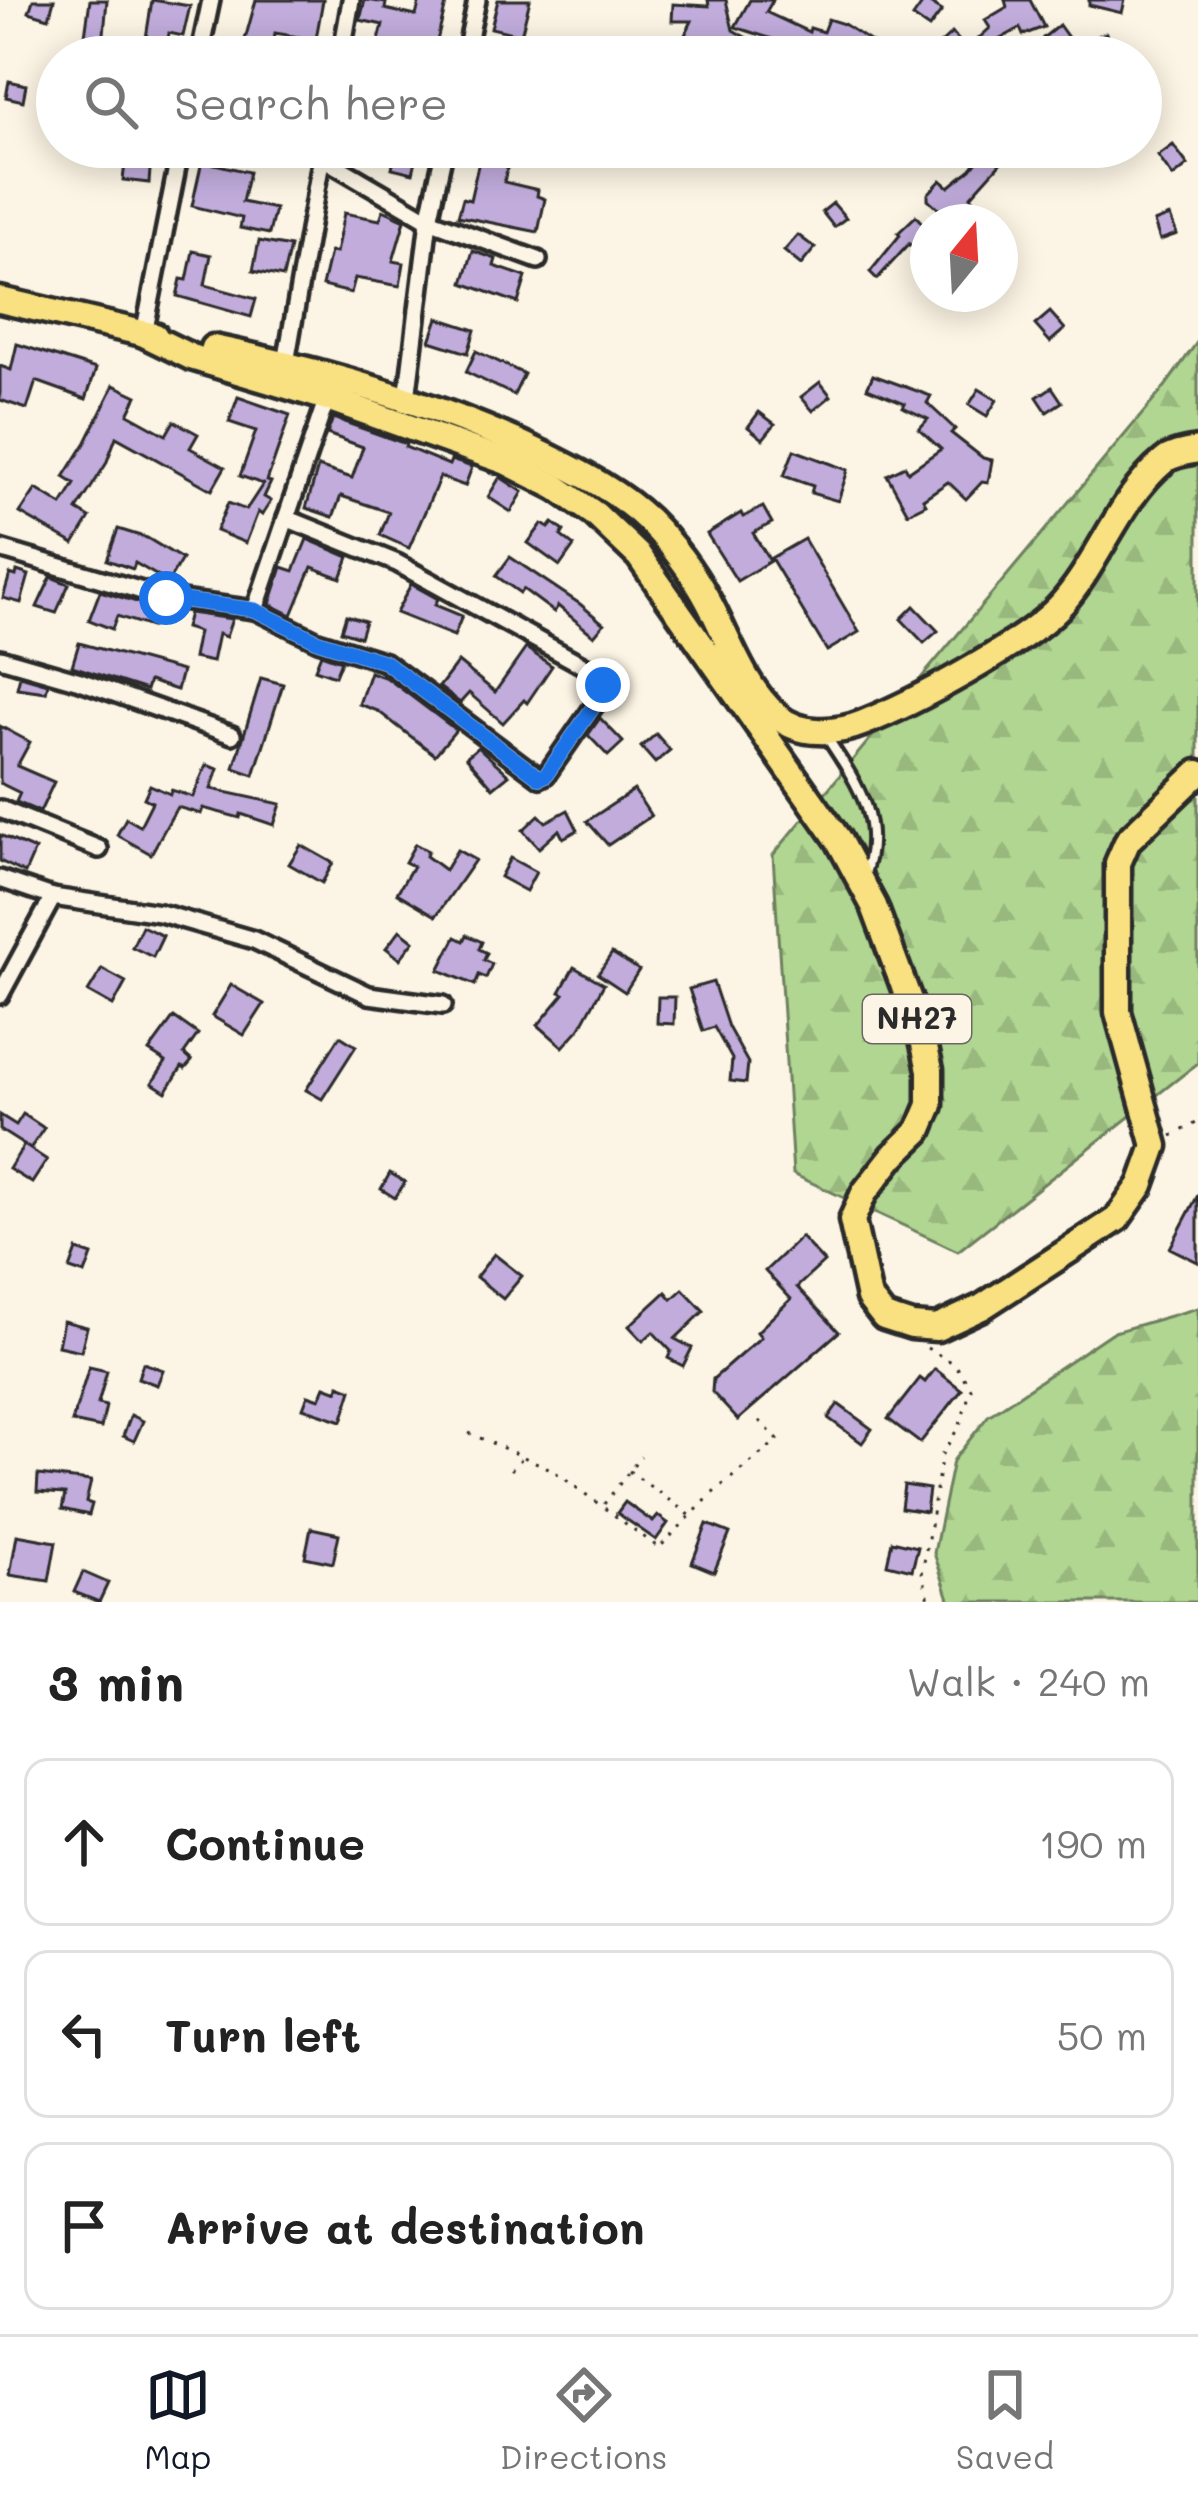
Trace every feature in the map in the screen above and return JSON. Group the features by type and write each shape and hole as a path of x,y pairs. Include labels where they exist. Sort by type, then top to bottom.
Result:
{"highway":[{"name":"NH27","path":"0,300 286,363 487,427 571,468 633,505 674,545 735,656 777,716 798,728 824,732"},
{"name":"NH27","path":"144,334 191,357 327,398 507,462 595,514 639,556 838,838 862,883 916,1018 931,1070 930,1105 919,1131 864,1193 852,1220 869,1298 884,1317 937,1328 1035,1275 1117,1219 1141,1185 1155,1145"},
{"path":"824,732 861,724 968,671 1058,608 1103,537 1166,458 1198,449"},
{"path":"1155,1145 1118,1012 1118,862 1128,840 1198,773"}],"street":[{"path":"203,36 211,0"},
{"path":"345,36 352,0"},
{"path":"469,36 477,0"},
{"path":"144,334 177,168"},
{"path":"286,363 320,168"},
{"path":"349,168 429,220 538,260"},
{"path":"407,399 429,220 440,168"},
{"path":"255,610 327,398"},
{"path":"0,549 166,598 255,610 318,641 385,662 540,778 546,775 603,693 603,685 588,668 397,563 286,518"},
{"path":"0,658 232,734"},
{"path":"0,808 99,849"},
{"path":"0,879 53,896 160,913 254,940 369,995 443,1005"},
{"path":"0,994 53,896"}],"lane":[{"path":"824,732 871,817 874,846 862,883"}],"path":[{"path":"1155,1145 1198,1122"},
{"path":"921,1344 955,1364 971,1389 960,1425 942,1454 922,1574 930,1602"},
{"path":"469,1433 551,1469 659,1548 778,1440 759,1420"},
{"path":"604,1504 641,1456"},
{"path":"511,1470 523,1457"},
{"path":"629,1472 691,1516"}],"green space":[{"path":"1198,341 1198,1063 958,1251 793,1174 773,855 1164,388"},
{"path":"1198,1308 1198,1602 950,1602 934,1553 953,1461 988,1416 1111,1333"}],"building":[{"path":"33,0 54,0 49,18 29,12"},
{"path":"90,0 107,0 104,36 85,36"},
{"path":"152,0 190,6 183,36 146,36"},
{"path":"256,0 323,0 316,36 246,36"},
{"path":"365,0 416,16 420,0 447,0 438,36 380,36 383,25 360,20"},
{"path":"498,0 530,0 521,35 491,28"},
{"path":"708,0 726,0 733,30 743,36 684,36 692,21 672,21 673,4 709,6"},
{"path":"750,0 773,0 766,12 809,32 810,28 823,32 828,19 862,36 763,36 735,27"},
{"path":"925,0 942,11 929,28 913,17"},
{"path":"1005,0 1030,0 1044,27 1023,35 1020,28 1006,36 981,36 990,28 985,20 1007,7"},
{"path":"1089,0 1125,0 1122,13 1089,5"},
{"path":"1059,25 1067,36 1045,36"},
{"path":"9,81 26,85 23,101 6,97"},
{"path":"1173,145 1188,165 1173,177 1162,153"},
{"path":"124,168 150,168 149,183 123,180"},
{"path":"200,168 232,168 249,172 242,202 275,209 269,234 240,228 242,218 192,206"},
{"path":"477,168 507,168 504,182 538,190 537,196 545,199 538,232 458,216 463,198 470,200"},
{"path":"972,168 996,168 971,196 978,204 933,204 928,199 941,180 949,187"},
{"path":"833,203 846,218 834,227 822,212"},
{"path":"383,210 405,220 393,261 404,263 400,286 355,278 351,293 322,286 330,252 336,253 344,213 380,220"},
{"path":"1170,216 1177,234 1160,240 1154,222"},
{"path":"910,222 910,245 877,279 870,272"},
{"path":"798,235 815,248 801,265 784,251"},
{"path":"259,241 290,247 283,277 253,271"},
{"path":"193,251 211,255 205,285 256,299 251,317 177,296 181,279 187,280"},
{"path":"473,251 496,259 494,266 526,277 518,303 463,283"},
{"path":"1050,312 1065,329 1050,342 1035,325"},
{"path":"438,318 475,330 468,353 430,341"},
{"path":"17,344 96,369 86,399 36,381 27,409 0,400 0,366 11,370"},
{"path":"476,351 524,374 514,395 466,372"},
{"path":"873,375 931,396 927,403 955,429 951,433 992,460 988,483 982,482 966,499 948,482 923,499 926,504 908,513 887,475 905,466 908,472 941,449 919,429 928,419 903,407 905,403 867,388"},
{"path":"820,382 831,396 813,411 801,397"},
{"path":"114,385 137,396 128,414 166,435 174,421 198,434 190,448 225,467 212,490 116,437 106,464 77,510 90,518 74,544 20,513 36,489 62,505 75,484 64,477"},
{"path":"1052,387 1062,402 1047,412 1037,397"},
{"path":"979,389 997,400 987,416 969,405"},
{"path":"238,397 290,415 267,481 271,482 264,497 271,501 262,515 258,512 246,543 216,531 228,503 246,510 263,484 240,476 256,431 229,422"},
{"path":"759,412 775,424 763,439 748,427"},
{"path":"333,418 449,465 451,460 472,467 465,486 440,477 409,548 380,535 389,512 341,496 333,517 306,508 318,467 352,478 363,447 327,434"},
{"path":"794,450 848,470 838,501 811,493 813,486 784,476"},
{"path":"500,477 523,492 511,512 488,497"},
{"path":"763,507 772,523 753,533 770,561 737,581 707,534 741,513 743,517"},
{"path":"553,523 574,546 560,566 528,543 542,524 549,528"},
{"path":"118,529 147,538 182,559 168,582 135,563 133,569 107,560"},
{"path":"307,539 349,557 341,578 312,567 292,615 270,604 282,567 294,571"},
{"path":"804,539 859,632 827,651 771,558"},
{"path":"510,557 604,624 594,636 558,606 554,612 496,576"},
{"path":"17,571 29,575 21,603 3,598 10,574 16,576"},
{"path":"51,577 69,584 56,613 37,607"},
{"path":"411,584 438,599 435,605 462,616 454,636 396,613"},
{"path":"100,591 157,608 151,627 117,616 112,629 89,620"},
{"path":"914,606 938,631 924,643 901,619"},
{"path":"189,613 232,619 226,637 218,634 212,662 193,658 198,632 185,628"},
{"path":"346,615 365,621 360,637 341,631"},
{"path":"79,643 182,671 177,690 149,681 146,690 72,666"},
{"path":"526,648 552,666 527,703 524,700 503,723 469,693 460,703 439,687 458,662 495,692"},
{"path":"321,654 341,661 335,676 315,669"},
{"path":"370,672 387,678 456,730 435,755 378,711 359,704"},
{"path":"20,676 48,684 46,692 17,688"},
{"path":"261,678 283,684 254,775 234,768"},
{"path":"600,718 623,742 608,756 588,735"},
{"path":"0,726 30,742 17,766 54,782 40,812 16,802 20,793 0,783"},
{"path":"656,734 670,750 655,763 641,747"},
{"path":"478,747 509,775 493,788 466,757"},
{"path":"206,765 218,769 211,789 281,804 274,825 241,814 240,818 203,808 201,814 177,807 151,854 117,835 126,818 140,826 152,802 144,798 150,785 193,797"},
{"path":"634,790 651,816 608,845 587,821"},
{"path":"568,810 578,830 563,838 559,830 539,848 523,830 539,815 546,822"},
{"path":"0,835 35,850 25,873 0,861"},
{"path":"415,844 445,870 457,850 475,860 436,916 397,893 413,866 405,862"},
{"path":"301,845 333,863 322,883 289,864"},
{"path":"510,858 536,872 526,891 500,877"},
{"path":"142,926 163,936 153,957 132,947"},
{"path":"400,930 414,941 400,959 386,948"},
{"path":"467,935 482,942 479,949 487,953 484,960 492,964 486,978 479,975 475,985 439,970 456,937 464,941"},
{"path":"612,953 639,970 625,992 598,974"},
{"path":"574,967 604,984 580,1028 563,1047 538,1025 564,994 560,992"},
{"path":"102,969 126,982 113,1006 88,992"},
{"path":"713,982 728,1027 748,1063 746,1083 730,1081 732,1059 714,1027 703,1031 689,989"},
{"path":"231,985 264,1004 244,1035 212,1016"},
{"path":"658,997 675,997 674,1024 657,1023"},
{"path":"174,1017 198,1034 184,1054 192,1061 182,1067 166,1092 152,1083 166,1062 149,1051"},
{"path":"340,1036 356,1046 322,1099 306,1090"},
{"path":"23,1114 44,1128 30,1149 0,1130 0,1115 16,1125"},
{"path":"24,1145 47,1160 32,1183 9,1169"},
{"path":"390,1173 405,1182 395,1198 381,1189"},
{"path":"1198,1195 1198,1262 1170,1248"},
{"path":"801,1237 824,1262 797,1287 839,1332 738,1420 712,1392 713,1379 761,1337 757,1332 791,1299 765,1271"},
{"path":"77,1250 92,1255 85,1274 70,1269"},
{"path":"494,1254 522,1276 503,1299 476,1277"},
{"path":"683,1289 704,1311 675,1339 692,1348 683,1366 668,1358 671,1351 653,1332 643,1341 629,1326 666,1292 672,1299"},
{"path":"63,1321 87,1327 81,1351 58,1346"},
{"path":"143,1363 163,1370 157,1385 138,1378"},
{"path":"89,1367 107,1371 98,1404 106,1406 101,1428 72,1422"},
{"path":"935,1369 962,1390 920,1443 888,1419 920,1378 925,1382"},
{"path":"339,1385 352,1390 342,1421 303,1408 308,1395 320,1399 325,1386 338,1391"},
{"path":"838,1404 872,1429 862,1443 828,1418"},
{"path":"131,1415 143,1421 134,1441 123,1436"},
{"path":"38,1475 91,1481 86,1502 92,1504 89,1515 62,1509 65,1494 37,1492"},
{"path":"904,1485 929,1489 926,1512 901,1508"},
{"path":"625,1502 653,1522 658,1516 668,1523 656,1540 617,1513"},
{"path":"707,1524 730,1533 714,1572 692,1563"},
{"path":"311,1528 339,1534 333,1563 305,1557"},
{"path":"17,1535 56,1542 49,1581 10,1575"},
{"path":"892,1541 918,1547 912,1570 887,1564"},
{"path":"83,1572 108,1583 99,1602 74,1592"}],"route":[{"path":"166,598 255,610 318,641 385,662 540,778 603,693 603,685"}]}
